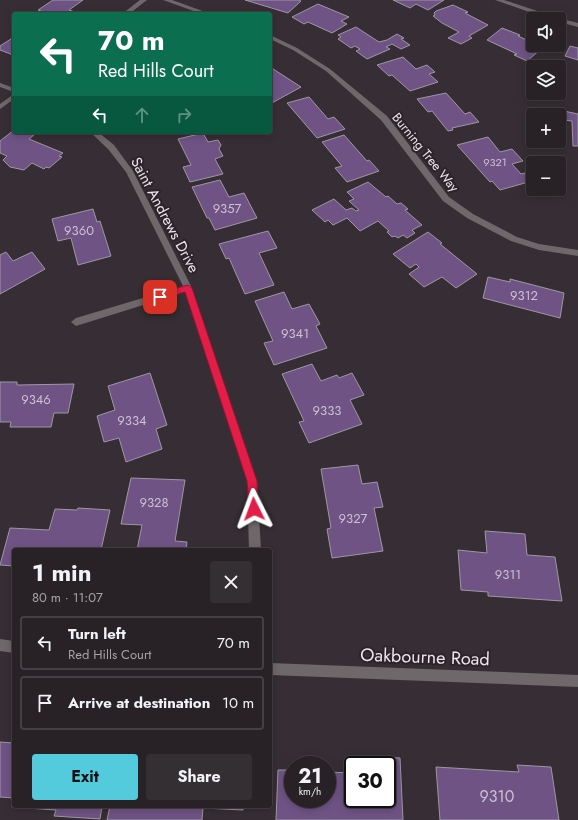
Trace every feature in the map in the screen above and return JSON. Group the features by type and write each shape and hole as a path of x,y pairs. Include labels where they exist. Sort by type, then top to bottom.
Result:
{"street":[{"path":"128,12 144,0"},
{"path":"166,0 202,12"},
{"path":"498,0 534,12"},
{"path":"566,22 578,25"},
{"name":"Burning Tree Way","path":"272,38 295,49 328,70 384,118 446,199 470,216 490,228 520,241 539,247 578,253"},
{"path":"0,85 12,89"},
{"path":"0,106 12,97"},
{"name":"Saint Andrews Drive","path":"96,134 111,147 129,171 188,288 252,481 255,548"},
{"path":"76,322 188,288"},
{"path":"0,645 12,646"},
{"name":"Oakbourne Road","path":"272,668 578,681"}],"building":[{"path":"53,0 83,0 69,10 75,12 44,12 38,10"},
{"path":"245,0 299,0 301,1 288,13"},
{"path":"393,0 444,0 428,10 416,4 410,8"},
{"path":"318,4 349,17 341,21 347,24 332,33 308,22 304,24 292,17"},
{"path":"453,5 468,12 465,13 488,25 469,36 472,38 461,44 448,38 459,32 442,23 433,16 435,15 434,13 436,11"},
{"path":"356,27 379,42 387,40 397,34 404,38 401,39 410,45 401,49 392,44 386,47 390,49 367,59 356,51 360,49 355,46 351,48 338,39 341,37 338,35"},
{"path":"502,28 520,35 518,36 526,40 526,52 538,52 526,61 514,55 517,54 487,40"},
{"path":"12,38 12,55 0,50 0,46"},
{"path":"570,46 578,48 578,60 565,56"},
{"path":"403,57 416,69 427,65 435,72 429,74 438,82 410,91 392,75 389,76 377,65"},
{"path":"272,68 301,87 272,103"},
{"path":"446,93 465,114 470,112 479,122 452,128 453,130 448,131 432,111 428,112 417,99"},
{"path":"309,97 328,119 334,117 345,129 317,138 287,103"},
{"path":"566,111 578,114 578,146 573,146 572,121 566,120"},
{"path":"12,132 12,134 35,134 29,139 63,153 59,156 62,157 49,168 46,167 44,169 32,163 24,170 10,167 3,160 7,156 0,153 0,141"},
{"path":"204,134 208,142 218,140 221,145 219,149 223,156 215,159 223,174 190,182 183,167 191,165 178,139"},
{"path":"344,135 367,161 369,160 379,171 347,182 335,168 342,166 322,142"},
{"path":"488,137 500,152 512,149 523,161 512,164 521,174 526,174 526,183 500,190 492,181 490,182 457,145"},
{"path":"220,180 229,197 244,193 257,218 215,230 209,218 207,218 192,187"},
{"path":"368,182 386,197 388,196 397,204 401,203 408,209 405,210 422,225 412,230 415,233 407,238 403,235 398,238 395,236 392,237 387,232 389,231 378,221 360,231 347,218 333,225 328,220 325,222 312,210 334,199 346,210 352,208 356,211 359,210 349,201 354,199 347,192"},
{"path":"93,209 97,222 100,221 111,256 78,265 71,238 58,241 52,219"},
{"path":"268,231 277,248 259,253 274,285 245,294 229,258 226,259 219,244"},
{"path":"428,232 442,243 440,244 477,274 456,288 442,277 424,287 409,274 419,267 416,264 410,268 393,254"},
{"path":"6,252 13,261 32,252 45,269 0,294 0,255"},
{"path":"488,277 510,282 510,279 564,293 560,318 483,298"},
{"path":"284,292 292,309 309,304 320,324 316,326 327,348 274,365 264,343 273,341 255,301"},
{"path":"312,364 321,381 337,375 339,378 352,373 364,395 350,400 362,424 309,443 299,422 304,421 282,374"},
{"path":"150,373 167,425 156,429 162,449 126,462 119,438 104,442 97,416 115,410 108,386"},
{"path":"0,382 17,382 17,385 74,384 68,413 54,413 51,427 10,427 11,422 0,422"},
{"path":"358,465 362,484 377,482 383,507 374,508 383,551 332,558 327,529 331,528 321,469"},
{"path":"131,478 185,480 175,541 187,542 186,548 137,548 142,525 121,524"},
{"path":"78,508 110,510 101,548 12,548 12,566 0,565 10,528 49,530 55,509 77,510"},
{"path":"485,531 525,534 527,555 555,557 562,601 488,596 488,592 461,590 458,550 487,553"},
{"path":"0,742 12,743 12,798 0,797"},
{"path":"396,758 400,758 403,820 276,820 278,770 284,770 284,808 336,808 336,772 344,773 344,808 396,808"},
{"path":"517,765 551,767 559,820 440,820 436,767 519,772"},
{"path":"27,808 102,808 100,819 54,816 56,810"},
{"path":"110,808 203,808 202,820 107,820"},
{"path":"203,808 243,808 243,810"}],"route":[{"path":"160,297 188,288 252,481 254,509"}]}
